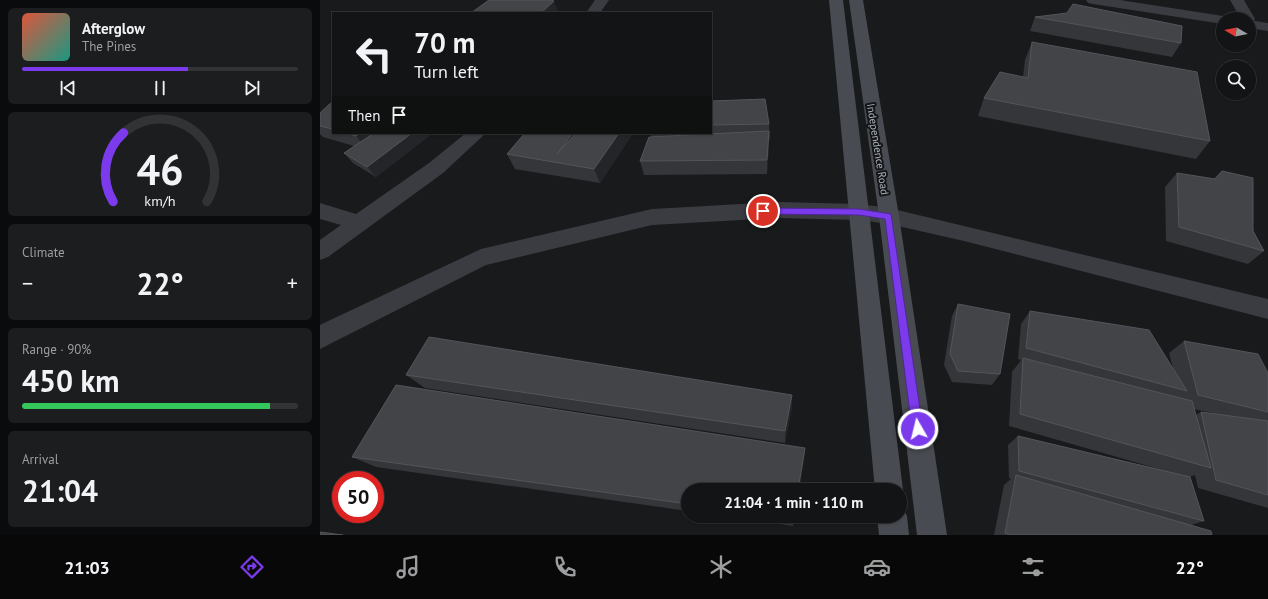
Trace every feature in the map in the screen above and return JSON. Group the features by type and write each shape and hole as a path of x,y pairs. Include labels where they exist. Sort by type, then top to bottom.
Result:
{"main road":[{"path":"836,0 888,483"},
{"name":"Independence Road","path":"856,0 888,216 932,535"},
{"path":"893,523 894,535"}],"street":[{"path":"594,12 602,0"},
{"path":"1093,0 1216,19"},
{"path":"1237,0 1244,12"},
{"path":"1256,24 1268,27"},
{"path":"320,251 436,168 476,134"},
{"path":"320,338 332,330 481,258 652,217 779,210 859,212 888,216 972,235 1268,309"},
{"path":"320,211 358,223"},
{"path":"1235,301 1268,319"}],"building":[{"path":"489,0 554,1 542,12 472,12"},
{"path":"1073,4 1182,26 1181,43 1035,17 1067,13"},
{"path":"1032,42 1197,72 1210,141 984,98 1000,72 1028,78"},
{"path":"765,99 769,124 712,125 712,101"},
{"path":"332,102 332,129 320,126 320,113"},
{"path":"769,131 767,160 640,161 649,137"},
{"path":"372,134 411,134 367,167 344,153"},
{"path":"524,134 572,134 557,154 575,134 618,134 594,169 507,154"},
{"path":"1222,171 1253,178 1253,231 1264,251 1179,227 1177,173 1215,179"},
{"path":"958,304 1010,314 1000,374 958,371 950,354"},
{"path":"1030,311 1149,330 1187,391 1026,348"},
{"path":"429,337 792,395 785,431 406,375"},
{"path":"1184,341 1258,354 1268,373 1268,412 1198,395"},
{"path":"1023,358 1192,401 1211,468 1020,414"},
{"path":"396,385 805,448 799,483 681,483 681,503 352,457"},
{"path":"1201,412 1268,421 1268,495 1216,480"},
{"path":"1018,436 1190,477 1204,521 1019,471"},
{"path":"1016,475 1211,531 1212,535 1010,535 1005,533"},
{"path":"320,532 343,535 320,535"}],"route":[{"path":"763,211 859,212 888,216 918,429"}]}
